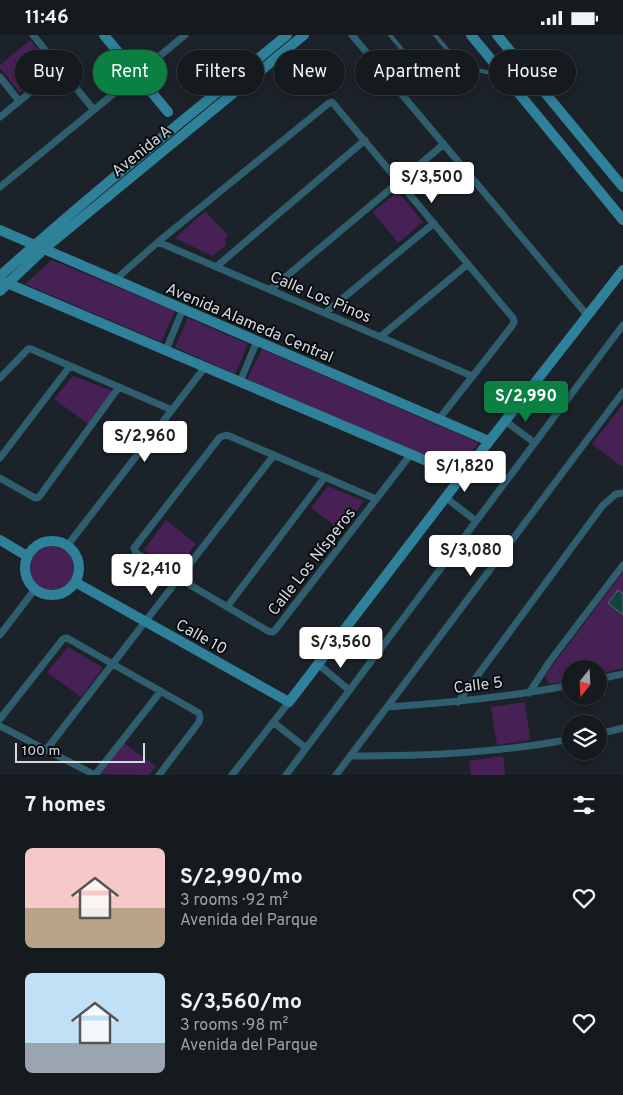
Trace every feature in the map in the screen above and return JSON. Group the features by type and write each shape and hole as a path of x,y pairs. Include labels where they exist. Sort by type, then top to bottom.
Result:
{"street":[{"path":"33,35 46,50"},
{"path":"104,35 116,50"},
{"path":"164,50 177,38 185,35"},
{"name":"Avenida A","path":"2,282 178,124 287,35"},
{"name":"Avenida A","path":"39,247 304,35"},
{"path":"352,35 587,315"},
{"path":"497,35 623,187"},
{"path":"469,36 489,58"},
{"path":"0,77 19,101"},
{"path":"0,117 26,95"},
{"path":"82,95 94,110"},
{"path":"0,187 112,95"},
{"path":"154,95 178,124"},
{"path":"521,95 623,220"},
{"path":"114,280 329,103 334,103 513,318 512,326 438,419"},
{"path":"216,267 365,140"},
{"path":"270,290 444,144"},
{"path":"325,313 434,223"},
{"name":"Avenida Alameda Central","path":"0,229 489,441"},
{"name":"Calle Los Pinos","path":"158,242 472,376"},
{"path":"380,337 468,264"},
{"path":"232,775 445,497 623,270"},
{"path":"2,282 462,476"},
{"path":"166,350 184,309"},
{"path":"286,775 623,325"},
{"path":"240,381 257,341"},
{"path":"0,378 28,349 33,349 172,410"},
{"path":"0,458 70,365"},
{"path":"67,546 205,367"},
{"path":"0,478 35,498 39,497 120,387"},
{"path":"336,775 623,392"},
{"path":"505,421 535,443"},
{"name":"Calle Los Nísperos","path":"274,455 227,435 220,437 134,548 136,553 179,579 268,631 273,632 411,454"},
{"path":"46,750 274,455 376,499"},
{"path":"227,607 325,477"},
{"path":"458,702 603,505 616,494 623,493"},
{"path":"445,497 476,521"},
{"path":"0,540 27,556"},
{"path":"49,541 59,542 67,546 73,552 79,566 75,582 61,594 43,594 34,589 28,583 25,574 24,565 27,556 40,543 49,541"},
{"path":"530,693 550,661 623,565"},
{"name":"Calle 10","path":"75,582 289,702"},
{"path":"0,635 34,589"},
{"path":"0,719 63,639 67,638 199,713 199,723 159,775"},
{"path":"318,664 349,690"},
{"path":"608,677 623,673"},
{"name":"Calle 5","path":"387,707 458,702 530,693 562,687"},
{"path":"0,726 95,775 161,691"},
{"path":"273,722 306,749"},
{"path":"607,732 623,729"},
{"path":"350,756 478,753 562,741"}],"lane":[{"path":"390,35 402,50"},
{"path":"435,35 448,50"}],"shaded area":[{"path":"30,40 39,50 18,50"},
{"path":"15,52 15,87 0,68 0,65"},
{"path":"398,192 423,222 398,243 373,212"},
{"path":"205,211 228,235 225,239 226,245 212,256 175,238"},
{"path":"52,260 175,311 161,342 25,284"},
{"path":"188,318 248,344 235,374 175,347"},
{"path":"262,349 479,443 459,470 247,379"},
{"path":"73,376 112,391 88,424 54,399"},
{"path":"623,404 623,466 621,466 592,444"},
{"path":"328,486 364,501 342,531 311,508"},
{"path":"166,520 196,544 177,569 144,550"},
{"path":"48,546 56,546 68,552 74,568 68,584 56,590 48,590 36,584 30,572 30,564 36,552"},
{"path":"623,572 623,668 608,672 608,660 562,660 562,682 550,684 545,677"},
{"path":"618,590 623,594 623,615 608,603"},
{"path":"68,647 103,668 81,697 47,672"},
{"path":"525,702 530,740 497,745 491,707"},
{"path":"122,742 156,766 149,775 97,774"},
{"path":"503,756 505,775 471,775 469,761"}]}
